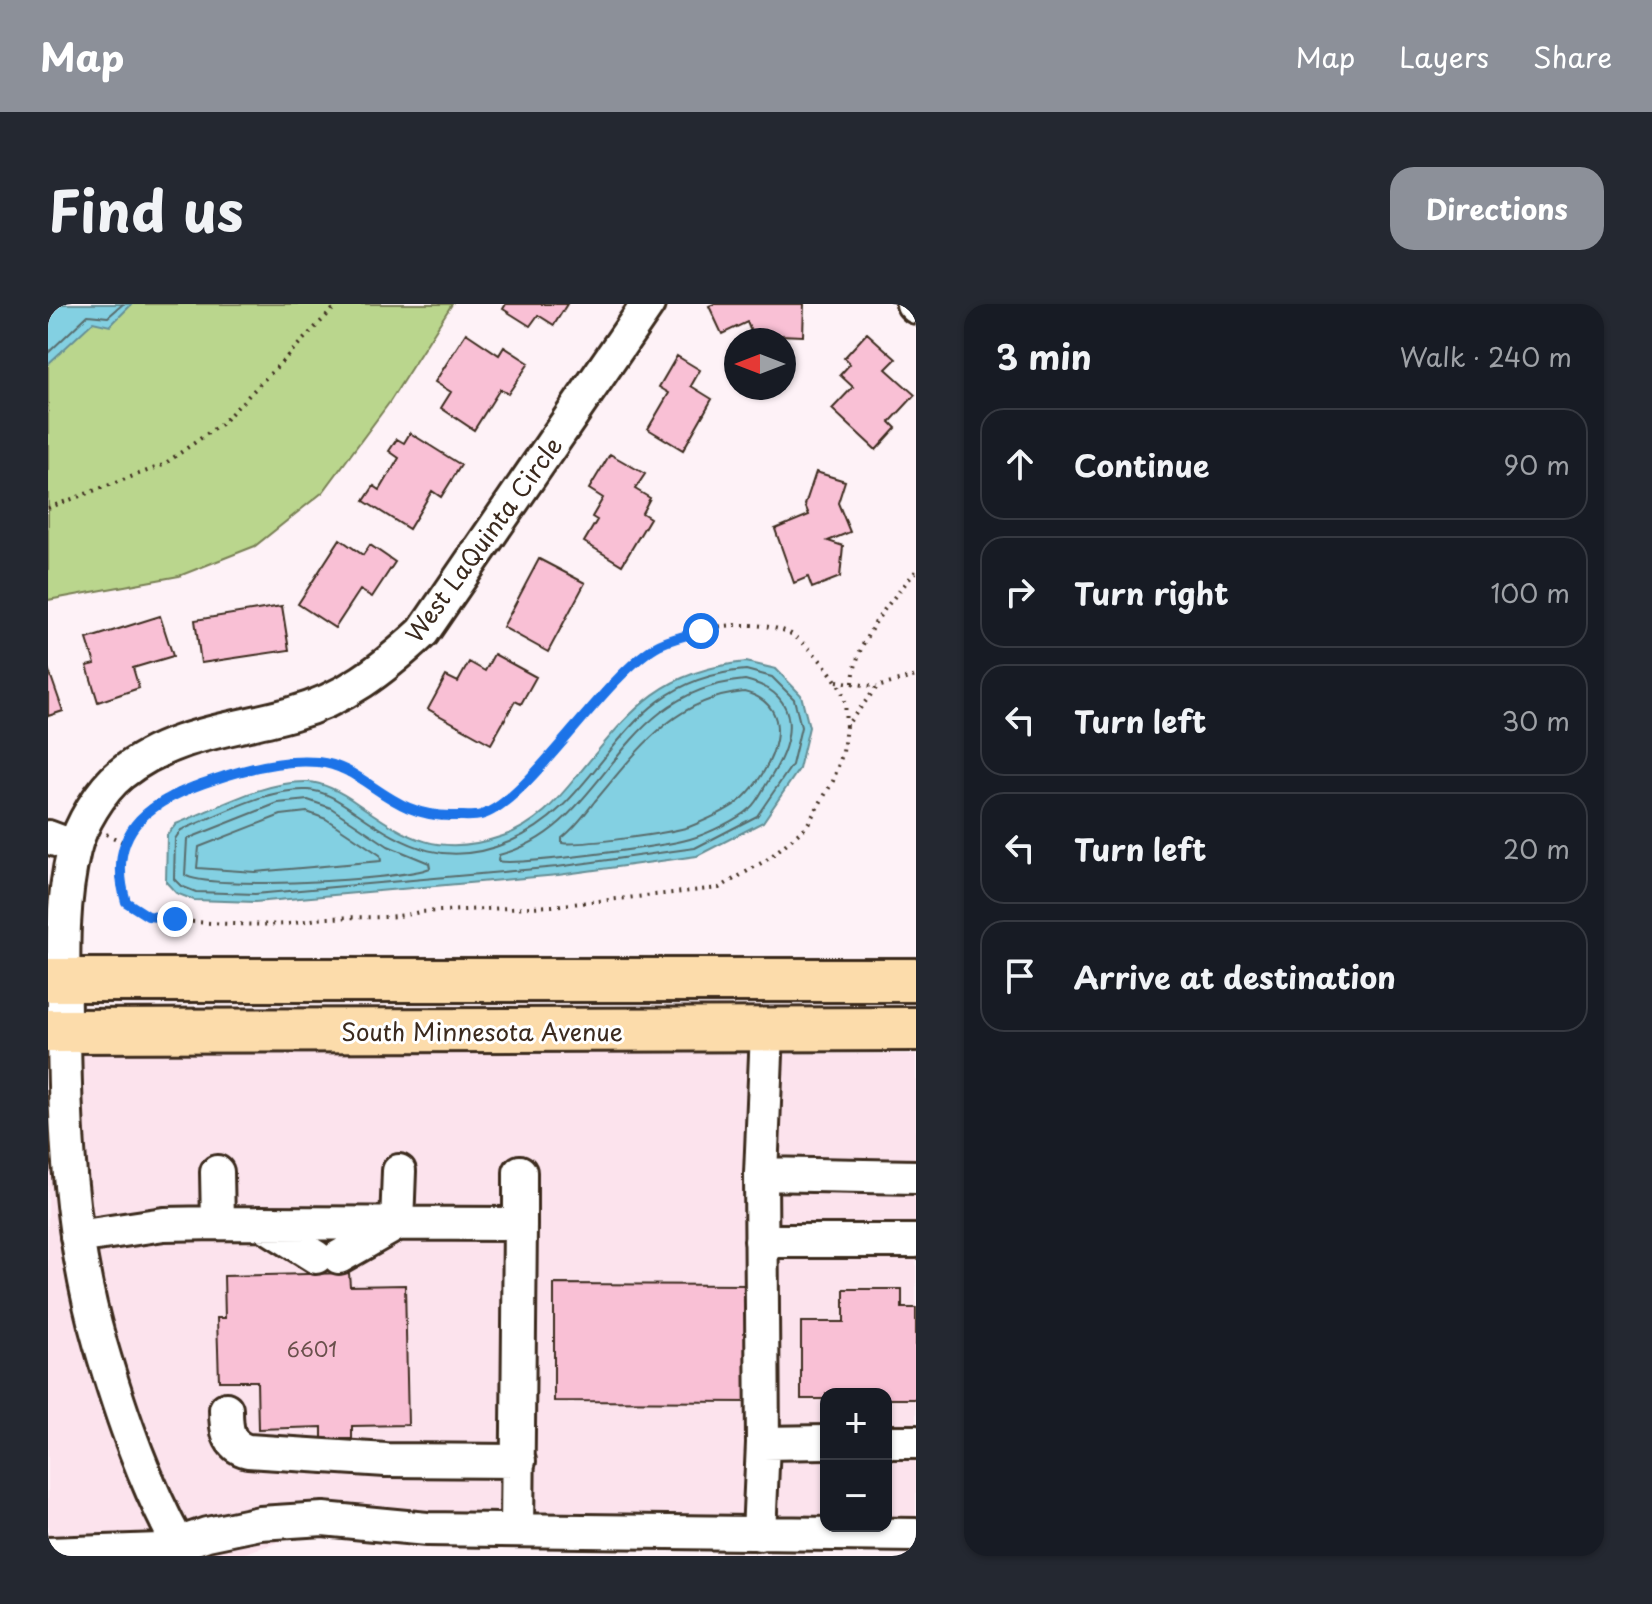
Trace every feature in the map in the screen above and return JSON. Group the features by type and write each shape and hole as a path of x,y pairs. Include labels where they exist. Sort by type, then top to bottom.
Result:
{"main road":[{"path":"56,980 916,980"},
{"name":"South Minnesota Avenue","path":"56,1031 916,1029"}],"street":[{"name":"West LaQuinta Circle","path":"181,1550 131,1438 99,1341 77,1237 65,1090 56,1031 56,980 63,920 61,842 121,774 198,734 293,714 346,694 385,668 423,632 648,304"},
{"path":"759,1534 763,1443 761,1174 767,1031"},
{"path":"397,1224 399,1171"},
{"path":"217,1172 218,1223"},
{"path":"517,1530 520,1172"},
{"path":"761,1174 916,1177"},
{"path":"262,1223 328,1257 397,1224"},
{"path":"77,1237 164,1224 520,1224"},
{"path":"761,1241 916,1241"},
{"path":"226,1409 226,1429 231,1441 237,1448 248,1451 386,1460 519,1461"},
{"path":"763,1443 820,1442"},
{"path":"892,1442 916,1442"},
{"path":"48,1554 181,1550 260,1523 323,1519 427,1529 916,1535"}],"path":[{"path":"48,508 163,465 221,424 338,304"},
{"path":"853,683 854,666 874,625 916,571"},
{"path":"743,626 786,632 809,649 837,681 845,699 846,726 843,752 833,781 806,827 768,859 719,888 553,906 419,912 398,917 332,918 285,924 148,916 126,902 119,876 125,843 143,814 172,794 237,772 283,763 321,762 347,772 416,813 481,815 509,799 607,687 656,646 701,631 743,626"},
{"path":"837,681 877,687 916,676"},
{"path":"846,726 877,687"}],"shaded area":[{"path":"48,1051 916,1054 916,1551 294,1537 236,1556 48,1556"}],"green space":[{"path":"48,304 452,304 389,403 323,492 255,546 179,576 48,600"}],"water":[{"path":"48,304 132,304 110,326 93,322 48,364"},
{"path":"746,662 776,669 801,695 809,727 799,769 763,822 697,856 558,875 255,902 194,900 176,893 166,882 167,835 176,824 241,797 291,783 308,782 328,787 393,827 442,845 461,845 503,836 525,826 553,803 613,732 648,698 690,675"}],"building":[{"path":"506,304 567,304 554,325 538,315 530,326 503,309"},
{"path":"804,304 803,336 796,336 796,328 750,328 747,322 734,328 724,328 722,334 709,306"},
{"path":"466,333 499,355 504,347 529,363 508,394 500,389 474,430 441,408 451,392 435,382"},
{"path":"867,333 896,359 886,369 915,395 890,422 896,428 876,450 832,409 853,387 840,375 850,364 844,358"},
{"path":"677,356 700,370 691,386 712,399 683,450 648,429 669,393 659,387"},
{"path":"410,433 461,465 441,497 432,491 409,529 364,501 374,486 380,490 399,458 389,451 397,439 404,443"},
{"path":"610,454 645,474 635,489 650,498 642,513 650,518 622,565 584,542 597,520 592,517 603,498 589,489"},
{"path":"816,472 845,481 838,503 850,532 828,541 843,546 840,577 812,588 808,577 794,583 775,529 809,515 805,505"},
{"path":"340,539 363,555 370,545 395,562 372,597 360,590 335,628 298,604"},
{"path":"539,559 585,583 548,652 503,627"},
{"path":"282,606 289,650 201,663 195,620"},
{"path":"160,616 173,656 133,668 139,688 98,702 87,666 95,664 87,639"},
{"path":"494,654 536,677 521,704 515,701 491,744 428,709 446,676 458,682 469,662 485,671"},
{"path":"48,668 63,711 48,716"},
{"path":"349,1273 350,1286 405,1285 408,1425 352,1426 352,1439 322,1439 322,1427 258,1429 257,1381 219,1381 217,1318 225,1318 224,1276"},
{"path":"554,1284 749,1285 749,1402 554,1401"},
{"path":"844,1289 902,1289 902,1308 916,1308 916,1399 892,1399 892,1388 820,1388 820,1399 801,1399 801,1322 844,1322"}],"route":[{"path":"175,919 148,916 126,902 119,876 125,843 143,814 172,794 237,772 283,763 321,762 347,772 386,799 416,813 481,815 509,799 607,687 656,646 701,631"}]}
